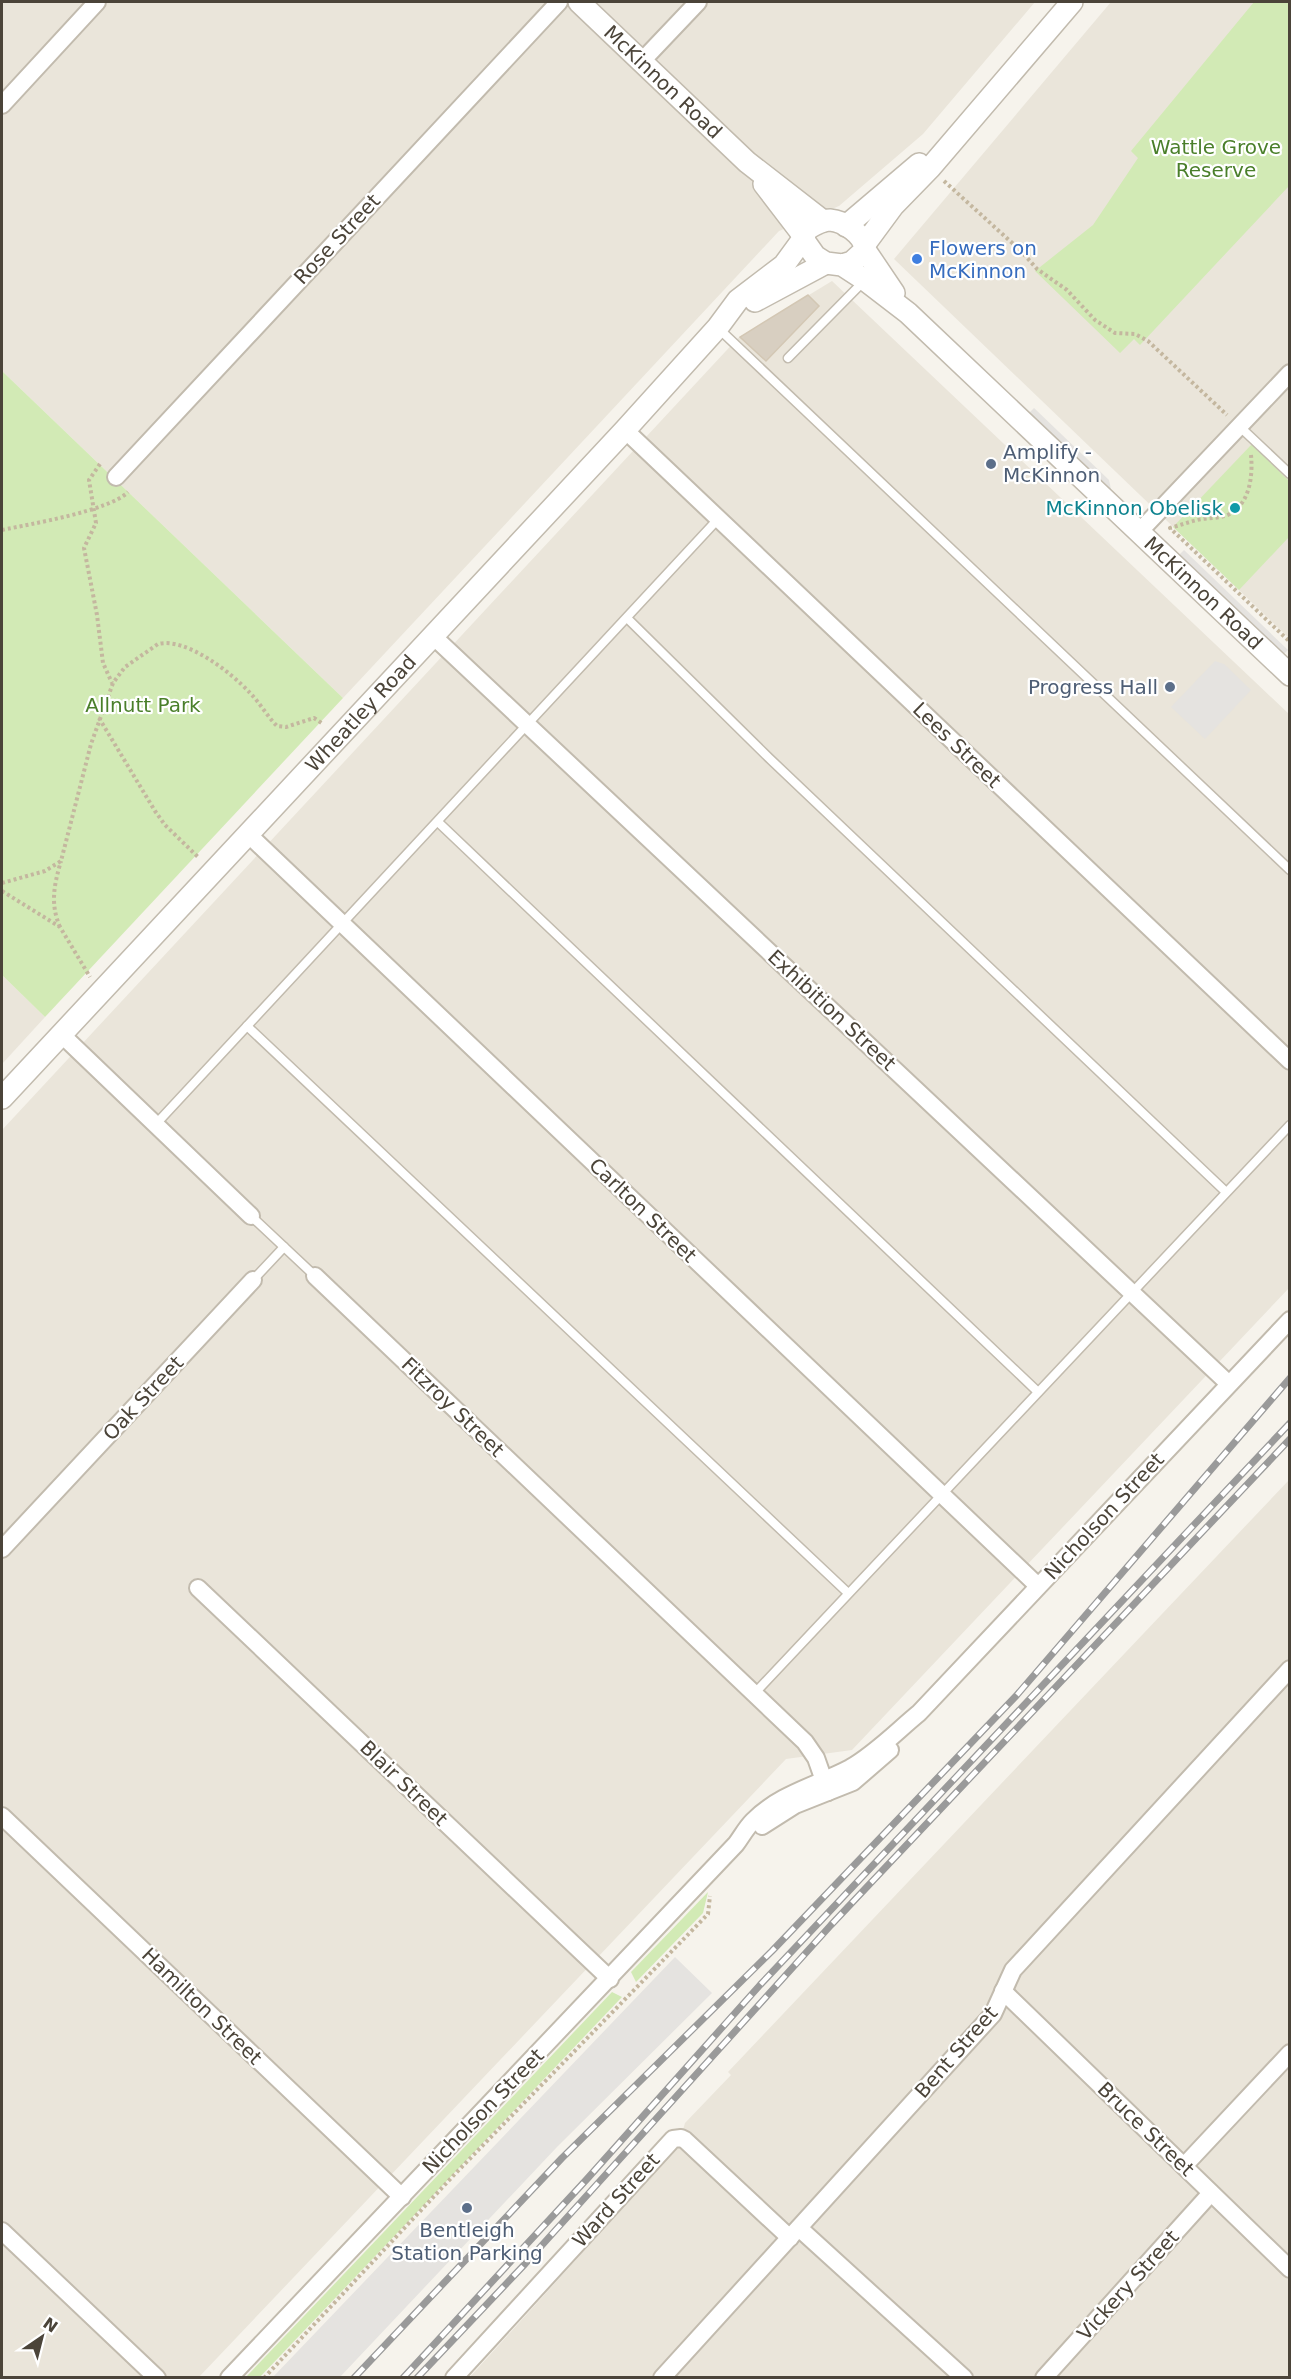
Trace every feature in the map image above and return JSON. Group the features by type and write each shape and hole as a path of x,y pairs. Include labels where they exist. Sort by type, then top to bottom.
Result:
{"street":[{"path":"2,105 97,2"},
{"name":"Rose Street","path":"116,477 559,2"},
{"name":"McKinnon Road","path":"579,2 747,162 824,221"},
{"path":"642,61 698,2"},
{"path":"865,247 846,226 836,221 824,221 807,229 803,237 815,255 834,264 852,262 865,247 893,206 930,168 1072,2"},
{"path":"846,226 896,182 962,130"},
{"name":"McKinnon Road","path":"747,162 803,237"},
{"name":"Wheatley Road","path":"2,1098 625,430 718,327 738,300 784,265 803,237"},
{"name":"McKinnon Road","path":"865,247 908,313"},
{"name":"McKinnon Road","path":"834,264 865,280 908,313 1290,675"},
{"name":"Wheatley Road","path":"718,327 746,305 834,264"},
{"path":"1139,532 1290,373"},
{"name":"Lees Street","path":"625,430 1290,1061"},
{"name":"Exhibition Street","path":"433,636 1229,1384"},
{"name":"Carlton Street","path":"248,834 1038,1586"},
{"name":"Fitzroy Street","path":"61,1034 251,1216"},
{"name":"Fitzroy Street","path":"315,1276 805,1742 816,1758 826,1786"},
{"name":"Oak Street","path":"2,1549 253,1280"},
{"name":"Nicholson Street","path":"229,2378 736,1844 826,1786 853,1782 866,1773 901,1738 919,1713 1290,1320"},
{"name":"Blair Street","path":"198,1588 609,1979"},
{"name":"Bent Street","path":"662,2378 993,2014 1013,1970 1290,1669"},
{"name":"Hamilton Street","path":"2,1816 402,2197"},
{"name":"Bruce Street","path":"1002,1991 1290,2269"},
{"path":"1184,2166 1290,2053"},
{"name":"Ward Street","path":"454,2378 673,2139 681,2138 964,2378"},
{"name":"Vickery Street","path":"1044,2378 1211,2193"},
{"path":"2,2230 157,2378"}],"lane":[{"path":"788,358 865,280"},
{"path":"718,327 1290,870"},
{"path":"1239,426 1290,474"},
{"path":"156,1124 718,518"},
{"path":"627,618 769,758 1226,1192"},
{"path":"438,822 1038,1392"},
{"path":"247,1026 848,1593"},
{"path":"754,1694 1290,1125"},
{"name":"Fitzroy Street","path":"251,1216 315,1276"},
{"name":"Oak Street","path":"253,1280 284,1247"}],"path":[{"path":"930,168 1022,251 1037,269 1067,290 1095,320 1115,333 1135,334 1148,341 1239,426"},
{"path":"1248,445 1252,468 1250,485 1240,503 1225,516 1200,519 1170,528 1290,642"},
{"path":"100,464 89,480 96,523 84,548 97,615 103,663 113,683"},
{"path":"2,530 93,508 118,500 128,492"},
{"path":"99,993 60,927 55,912 53,892 84,766 99,718 119,673 133,660 158,644 170,643 204,657 230,674 250,692 277,726 286,726 314,718 323,724"},
{"path":"99,718 165,825 198,857"},
{"path":"2,883 45,871 61,861"},
{"path":"2,891 60,927"},
{"path":"264,2378 454,2175 708,1914"}],"shaded area":[{"path":"2,2 1035,2 923,134 839,206 779,231 343,698 2,371"},
{"path":"1111,2 1289,2 1289,638 894,259"},
{"path":"832,281 1289,714 1289,1288 852,1750 786,1759 199,2377 2,2377 2,1130 738,338"},
{"path":"1034,408 1109,480 1112,494 1028,414"},
{"path":"1184,550 1288,650 1283,655 1179,555"},
{"path":"1215,661 1224,664 1251,690 1205,739 1171,707"},
{"path":"2,975 45,1017 2,1064"},
{"path":"1289,1480 1289,2377 469,2378 678,2147 685,2123 731,2075 728,2072"},
{"name":"Bentleigh Station Parking","path":"675,1957 712,1993 557,2147 340,2377 273,2377"}],"green space":[{"name":"Wattle Grove Reserve","path":"1254,2 1289,2 1289,186 1140,345 1134,339 1120,353 1035,271 1093,225 1138,158 1131,151"},
{"name":"Allnutt Park","path":"2,371 343,698 45,1017 2,975"},
{"path":"1252,444 1289,481 1289,537 1239,590 1173,527"},
{"path":"708,1892 703,1913 636,1982 631,1972"},
{"path":"612,1992 622,1997 260,2377 246,2377"}],"building":[{"path":"808,295 819,306 766,361 740,337"}],"railway":[{"path":"354,2378 562,2158 772,1951 1016,1696 1290,1378"},
{"path":"403,2378 587,2179 760,1985 1290,1423"},
{"path":"417,2378 525,2264 831,1925 1290,1439"}],"place":[{"name":"Flowers on McKinnon","path":"917,259"},
{"name":"Amplify - McKinnon","path":"991,464"},
{"name":"McKinnon Obelisk","path":"1235,508"},
{"name":"Progress Hall","path":"1170,687"},
{"name":"Bentleigh Station Parking","path":"467,2208"}]}
